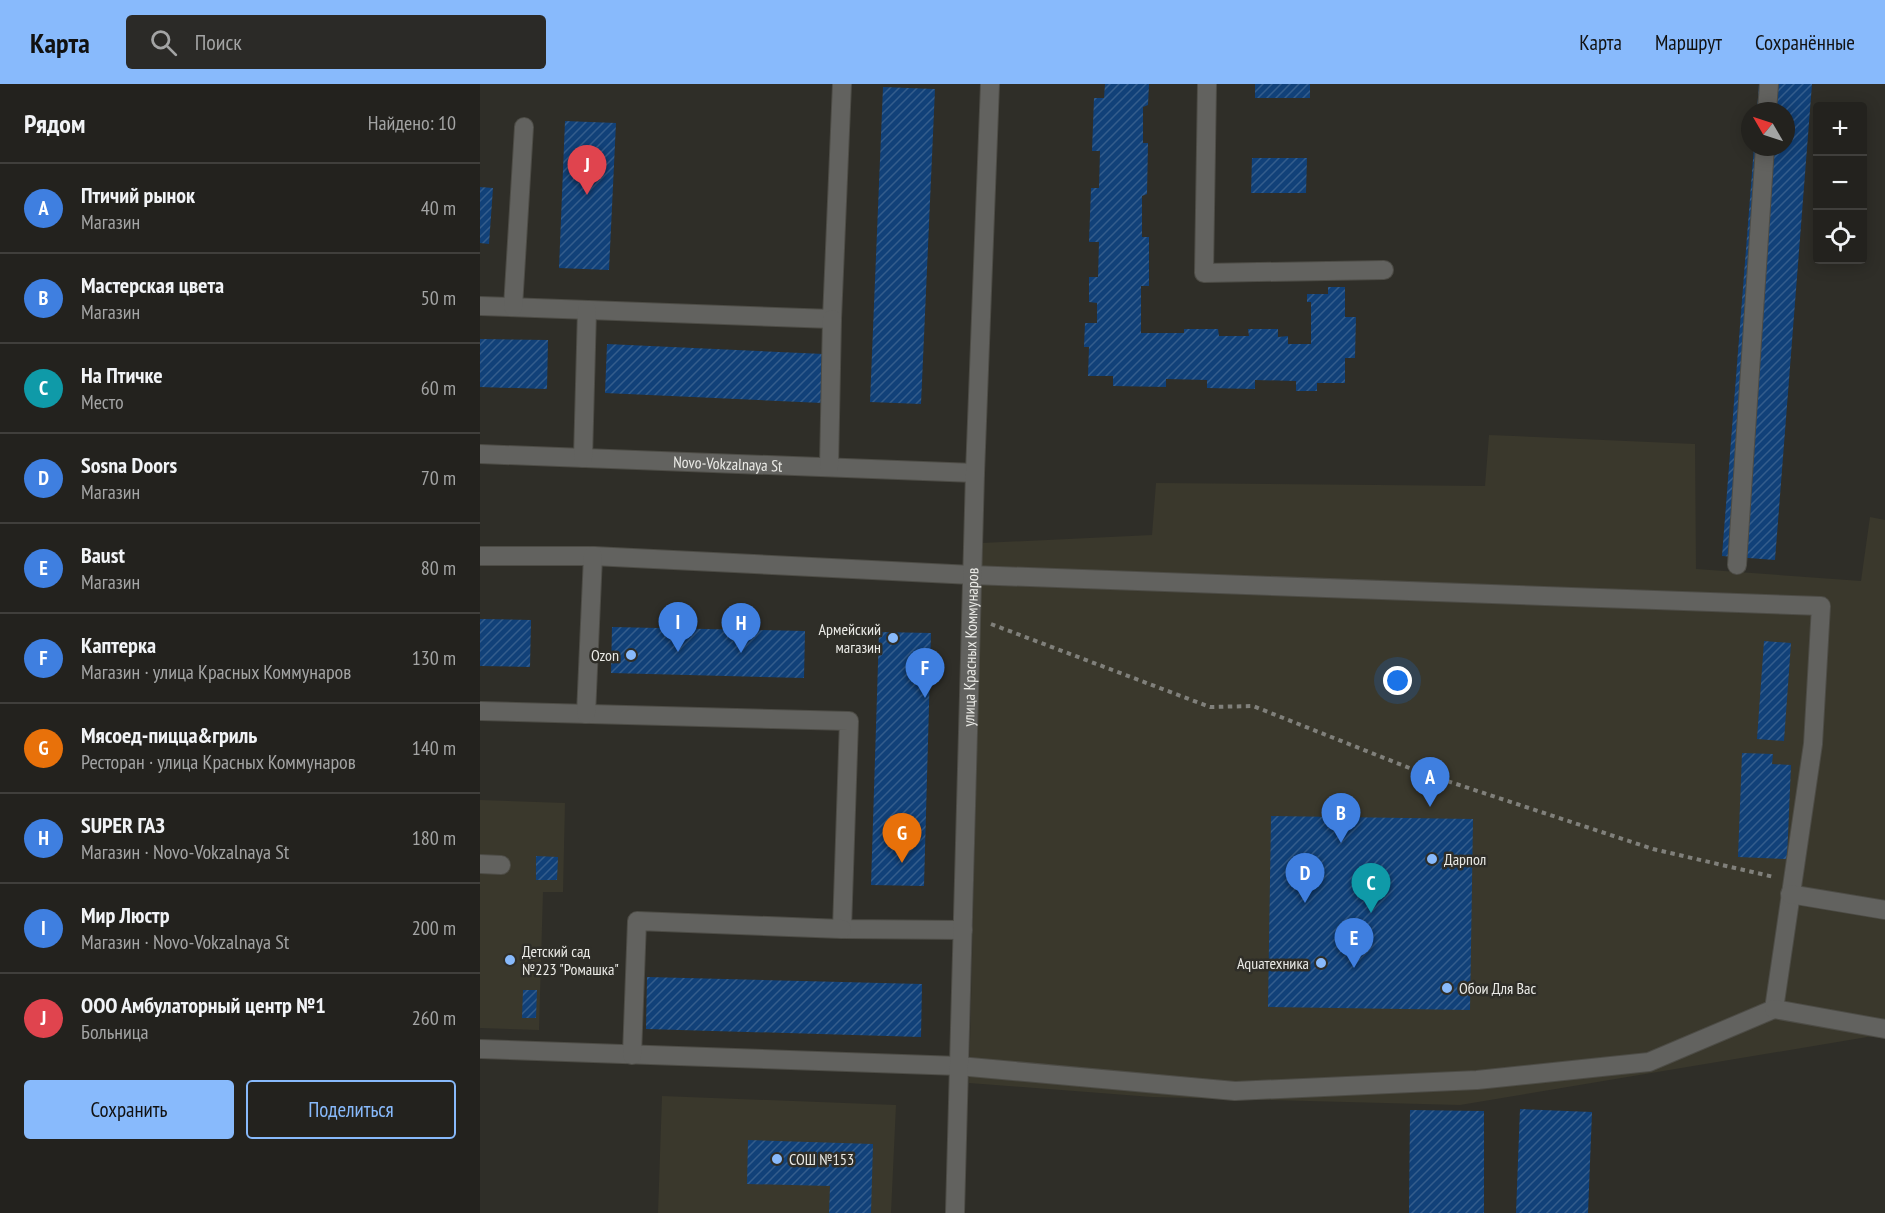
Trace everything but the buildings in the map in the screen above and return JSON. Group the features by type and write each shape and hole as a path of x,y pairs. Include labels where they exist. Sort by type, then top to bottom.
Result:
{"street":[{"path":"829,467 832,319 842,84"},
{"name":"улица Красных Коммунаров","path":"955,1213 975,473 990,84"},
{"path":"1207,84 1204,273 1384,270"},
{"path":"1768,102 1769,84"},
{"path":"513,307 524,127"},
{"path":"1737,565 1764,156"},
{"path":"480,306 832,319"},
{"path":"583,458 587,310"},
{"name":"Novo-Vokzalnaya St","path":"480,454 975,473"},
{"path":"480,556 593,556 972,575 1821,606 1813,744 1774,1009"},
{"path":"586,714 593,556"},
{"path":"480,711 849,721 842,929"},
{"path":"480,864 501,865"},
{"path":"1791,887 1885,909"},
{"path":"632,1055 637,921 842,929 963,930"},
{"path":"480,1049 959,1066 1235,1091 1477,1080 1649,1062 1774,1009 1885,1029"}],"path":[{"path":"971,617 1210,707 1253,706 1417,771 1653,849 1791,887"}],"shaded area":[{"path":"1489,435 1695,444 1696,569 1861,581 1870,517 1885,520 1885,1034 1460,1105 1152,1097 969,1083 982,543 1152,535 1156,483 1485,486"},
{"name":"Детский сад №223 \"Ромашка\"","path":"480,800 565,803 563,892 543,892 539,1030 480,1028"},
{"name":"СОШ №153","path":"662,1096 896,1105 891,1213 658,1213"}],"place":[{"name":"ООО Амбулаторный центр №1","path":"587,195"},
{"name":"Армейский магазин","path":"893,638"},
{"name":"Мир Люстр","path":"678,652"},
{"name":"SUPER ГАЗ","path":"741,653"},
{"name":"Ozon","path":"631,655"},
{"name":"Каптерка","path":"925,698"},
{"name":"Птичий рынок","path":"1430,807"},
{"name":"Мастерская цвета","path":"1341,843"},
{"name":"Дарпол","path":"1432,859"},
{"name":"Мясоед-пицца&гриль","path":"902,863"},
{"name":"Sosna Doors","path":"1305,903"},
{"name":"На Птичке","path":"1371,913"},
{"name":"Детский сад №223 \"Ромашка\"","path":"510,960"},
{"name":"Aquaтехника","path":"1321,963"},
{"name":"Baust","path":"1354,968"},
{"name":"Обои Для Вас","path":"1447,988"},
{"name":"СОШ №153","path":"777,1159"}]}
